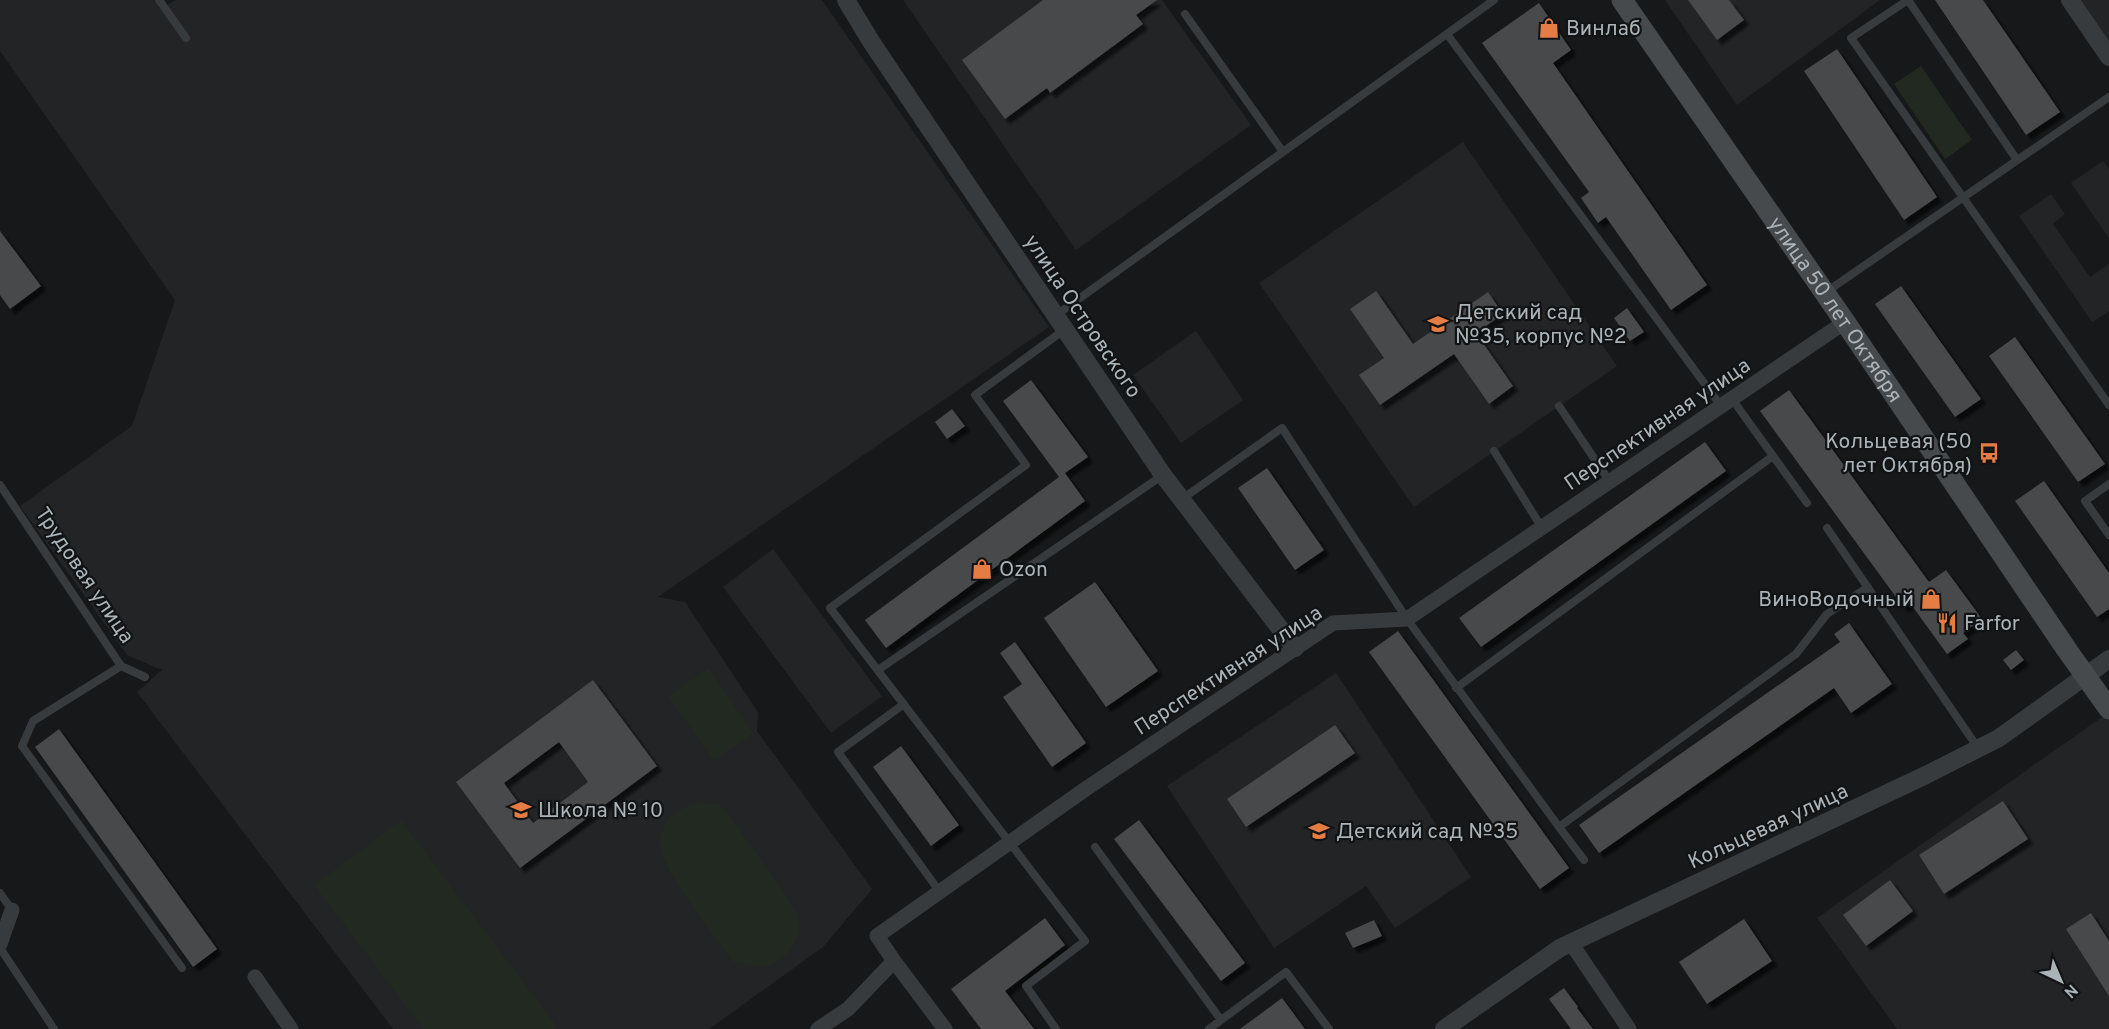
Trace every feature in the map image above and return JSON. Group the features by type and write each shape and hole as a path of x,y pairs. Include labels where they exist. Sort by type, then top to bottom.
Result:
{"main road":[{"name":"улица 50 лет Октября","path":"1622,0 1825,292 2084,676 2109,709"}],"street":[{"name":"улица Островского","path":"846,0 872,44 1180,500 1295,648"},
{"path":"2070,0 2109,57"},
{"name":"Перспективная улица","path":"894,961 877,936 1010,842 1295,648 1333,623 1407,619 1845,322"},
{"name":"Кольцевая улица","path":"1444,1029 1560,948 1926,775 1999,738 2109,659"},
{"path":"0,946 12,910"},
{"path":"1571,943 1629,1029"},
{"path":"818,1029 848,1009 894,961 945,1029"},
{"path":"255,977 291,1029"}],"lane":[{"path":"159,0 186,39"},
{"path":"1056,1029 1026,986 1085,941 830,608 1026,465 975,395 1060,323 1283,152 1494,0"},
{"path":"2017,160 1908,0 1851,38 2109,405"},
{"path":"1185,14 1283,152"},
{"path":"1447,34 1726,403 1773,456 1808,503"},
{"path":"1825,292 2109,97"},
{"path":"1559,406 1610,482"},
{"path":"1180,500 1282,428 1407,619 1584,860"},
{"path":"1494,451 1542,528"},
{"path":"1456,688 1773,456"},
{"path":"878,670 1163,475"},
{"path":"2109,484 2085,501 2109,535"},
{"name":"Трудовая улица","path":"0,485 121,666 145,677"},
{"path":"1827,528 1978,748"},
{"path":"1559,827 1796,654 1827,614 1868,587"},
{"path":"121,666 33,721 22,746 182,968"},
{"path":"904,704 838,752 939,892"},
{"path":"1095,847 1221,1020"},
{"path":"0,893 12,910"},
{"path":"0,946 54,1029"},
{"path":"1209,1029 1286,972 1329,1029"}],"shaded area":[{"path":"0,0 154,0 160,9 176,0 822,0 1049,327 658,597 685,602 758,712 757,731 872,889 823,947 709,1029 393,1029 137,692 162,670 127,655 20,506 132,426 175,300 0,51"},
{"path":"903,0 1162,0 1251,125 1076,250"},
{"path":"1665,0 1880,0 1737,105"},
{"path":"2066,0 2109,0 2109,62"},
{"path":"1921,66 1972,140 1945,159 1894,84"},
{"name":"Детский сад №35, корпус №2","path":"1463,142 1617,366 1414,507 1259,283"},
{"path":"2103,161 2109,169 2109,238 2071,183"},
{"path":"2051,194 2065,214 2053,224 2090,277 2109,264 2109,311 2092,322 2019,216"},
{"path":"1196,331 1243,400 1181,443 1133,375"},
{"path":"773,549 882,696 831,733 723,587"},
{"path":"708,668 754,733 714,761 668,696"},
{"name":"Детский сад №35","path":"1336,673 1471,877 1395,928 1366,886 1274,948 1167,786"},
{"path":"2109,712 2109,1029 1897,1029 1817,918"},
{"path":"696,803 718,804 730,816 788,898 798,916 799,934 789,953 773,964 757,967 733,962 690,903 662,855 661,835 666,822 682,809"},
{"path":"401,820 557,1026 554,1029 423,1029 314,885"}],"building":[{"path":"1043,0 1157,0 1136,15 1143,24 1050,93 1047,88 1005,119 962,60"},
{"path":"1688,0 1729,0 1744,20 1717,40"},
{"path":"1935,0 1983,0 2060,112 2026,135"},
{"path":"1539,3 1571,50 1553,63 1707,285 1671,310 1606,217 1598,223 1581,198 1589,192 1482,43"},
{"path":"1837,49 1937,197 1904,220 1804,71"},
{"path":"0,231 41,286 10,309 0,295"},
{"path":"1901,286 1981,399 1955,417 1875,304"},
{"path":"1376,291 1413,344 1488,292 1503,314 1476,333 1513,386 1489,404 1454,354 1380,405 1359,375 1384,358 1350,309"},
{"path":"1627,308 1644,332 1630,341 1614,318"},
{"path":"2015,337 2105,464 2078,482 1989,356"},
{"path":"1031,380 1088,457 1065,473 1085,501 886,648 865,620 1059,477 1003,401"},
{"path":"1789,390 1929,582 1946,570 1982,619 1963,633 1968,639 1947,654 1910,603 1904,608 1760,411"},
{"path":"952,409 965,426 947,439 935,422"},
{"path":"1705,442 1726,471 1481,647 1459,618"},
{"path":"1267,468 1324,550 1295,570 1238,488"},
{"path":"2044,481 2109,573 2109,609 2097,617 2015,501"},
{"path":"1095,582 1158,671 1106,707 1044,618"},
{"path":"1849,623 1892,684 1851,713 1834,688 1599,853 1579,825 1840,642 1834,634"},
{"path":"1398,631 1569,868 1540,889 1369,652"},
{"path":"1015,642 1086,743 1052,767 1003,697 1022,684 1000,653"},
{"path":"2016,650 2024,660 2011,670 2003,660"},
{"path":"593,680 657,766 520,868 456,782","holes":["559,742 588,782 533,823 504,783"]},
{"path":"1335,725 1355,753 1246,827 1227,799"},
{"path":"59,729 217,949 193,967 35,747"},
{"path":"901,746 959,825 931,846 873,767"},
{"path":"2003,801 2028,839 1944,894 1919,855"},
{"path":"1139,820 1245,963 1221,981 1114,839"},
{"path":"1890,880 1913,911 1866,946 1843,915"},
{"path":"2091,913 2109,941 2109,996 2066,929"},
{"path":"1045,918 1065,945 1005,991 1034,1029 981,1029 951,989"},
{"path":"1744,919 1772,961 1707,1004 1679,962"},
{"path":"1374,920 1382,936 1353,948 1345,933"},
{"path":"1564,988 1593,1029 1571,1029 1549,999"},
{"path":"1282,998 1305,1029 1240,1029"}],"place":[{"name":"Винлаб","path":"1549,28"},
{"name":"Детский сад №35, корпус №2","path":"1438,324"},
{"name":"Кольцевая (50 лет Октября)","path":"1989,453"},
{"name":"Ozon","path":"982,569"},
{"name":"ВиноВодочный","path":"1931,599"},
{"name":"Farfor","path":"1947,623"},
{"name":"Школа № 10","path":"521,810"},
{"name":"Детский сад №35","path":"1319,831"}]}
